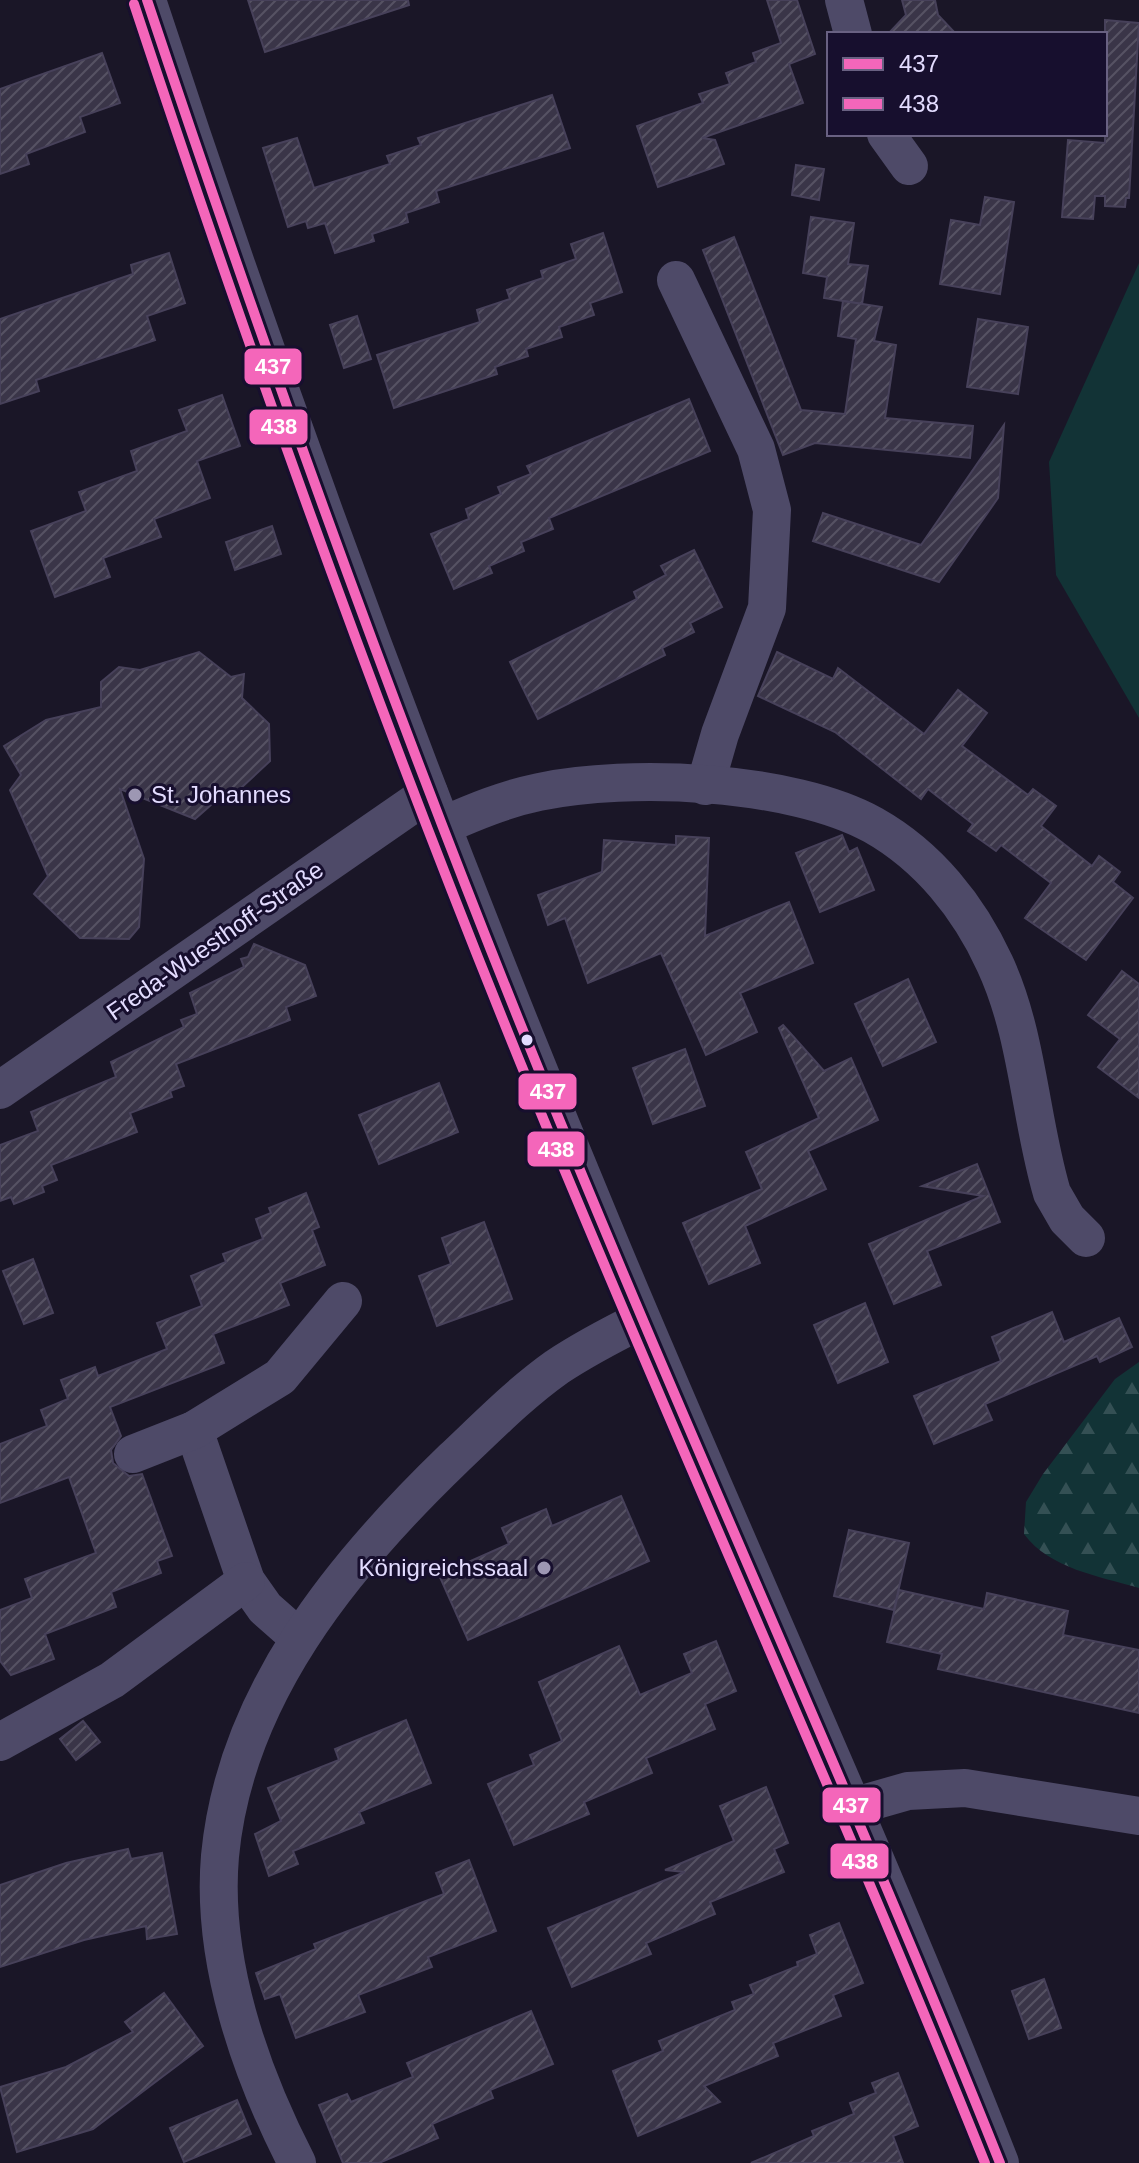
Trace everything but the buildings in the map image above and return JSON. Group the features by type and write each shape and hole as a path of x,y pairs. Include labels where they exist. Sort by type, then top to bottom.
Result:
{"street":[{"path":"147,0 258,331 436,809 641,1320 933,1994 1000,2163"},
{"path":"844,0 852,32"},
{"path":"887,136 909,166"},
{"path":"676,280 756,449 772,510 767,608 720,734 705,786"},
{"name":"Freda-Wuesthoff-Straße","path":"0,1090 436,809 498,802 542,791 646,783 781,793 831,807 873,825 922,860 953,894 977,928 1007,992 1052,1193 1067,1219 1086,1238"},
{"path":"133,1454 194,1430 280,1377 343,1301"},
{"path":"297,2163 246,2045 225,1941 220,1857 233,1782 262,1706 299,1638 371,1543 508,1407 557,1367 641,1320"},
{"path":"194,1430 246,1581 265,1608 299,1638"},
{"path":"0,1742 112,1680 246,1581"},
{"path":"852,1807 908,1791 965,1788 1139,1816"}],"green space":[{"path":"1139,263 1139,718 1056,575 1049,462"},
{"path":"1139,1362 1139,1588 1061,1563 1047,1556 1024,1534 1026,1502 1043,1474 1115,1379"}],"transit line":[{"name":"437","path":"147,0 335,540 488,942 597,1212 888,1890 1000,2163"},
{"name":"438","path":"134,4 323,550 477,955 587,1223 874,1893 985,2163"}],"place":[{"name":"St. Johannes","path":"135,795"},
{"name":"Königreichssaal","path":"544,1568"}]}
